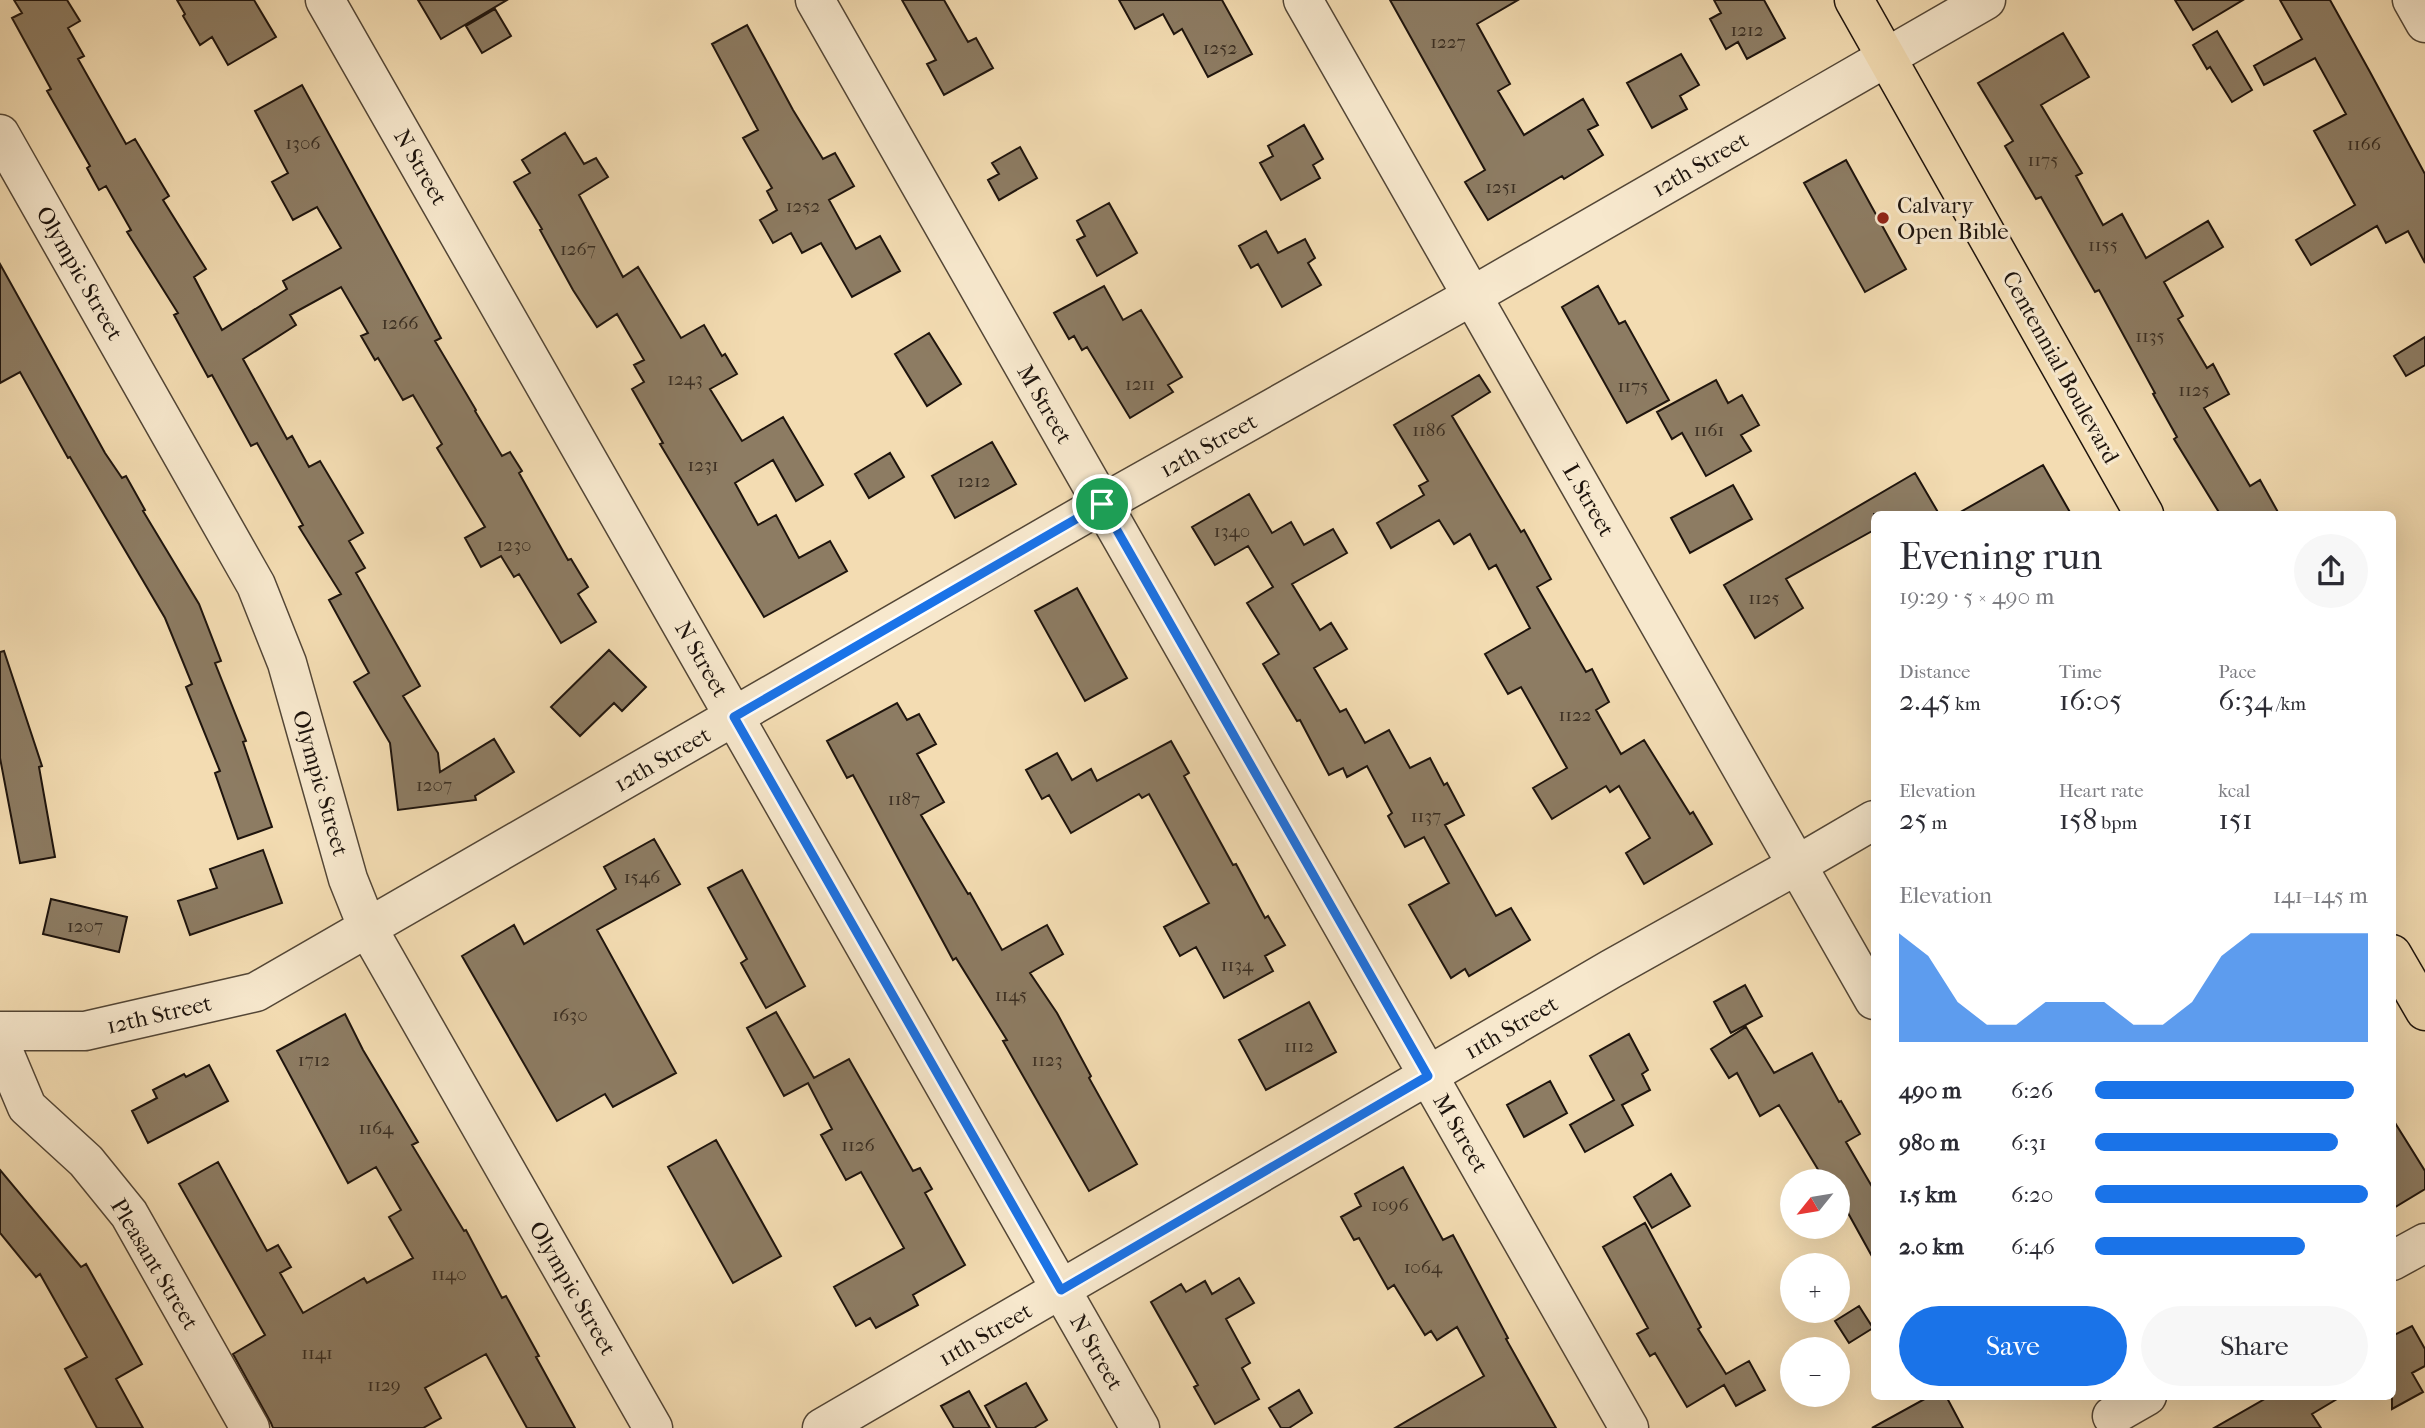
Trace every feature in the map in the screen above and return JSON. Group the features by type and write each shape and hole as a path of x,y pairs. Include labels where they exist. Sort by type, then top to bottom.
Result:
{"main road":[{"name":"Centennial Boulevard","path":"1854,0 2142,511"},
{"path":"2396,961 2425,1011"}],"street":[{"name":"N Street","path":"326,0 1140,1428"},
{"name":"M Street","path":"815,0 1629,1428"},
{"name":"L Street","path":"1303,0 1871,995"},
{"name":"12th Street","path":"0,1031 85,1031 256,992 1102,504 1472,296 1986,0"},
{"path":"2412,0 2425,23"},
{"name":"Olympic Street","path":"0,134 256,584 287,663 348,879 368,929 653,1428"},
{"name":"11th Street","path":"822,1428 1611,969 1871,822"},
{"name":"Pleasant Street","path":"0,1043 27,1107 86,1161 129,1214 250,1428"},
{"path":"2396,1259 2425,1243"},
{"path":"2110,1413 2138,1400"}],"building":[{"path":"14,0 67,0 80,21 68,28 84,56 78,59 126,144 135,139 169,196 163,200 206,269 194,277 222,330 287,289 283,281 341,248 317,207 293,220 272,182 288,173 255,111 302,85 441,338 435,341 502,456 510,452 522,471 519,473 568,560 571,559 588,587 578,594 596,622 561,643 519,574 514,577 501,556 481,567 465,538 485,527 437,448 442,444 413,395 403,400 378,358 375,360 361,336 368,333 341,287 290,315 296,325 243,359 287,439 292,436 309,467 320,461 363,533 349,541 365,568 356,573 420,686 403,696 438,753 440,772 494,739 514,772 475,796 476,800 398,810 390,743 354,682 369,673 329,600 341,594 299,527 303,525 257,443 251,446 212,375 208,377 174,315 178,313 127,232 131,230 106,186 99,190 87,168 90,166 47,91 51,89 12,18 22,13"},
{"path":"177,0 254,0 276,37 228,65 212,37 200,45"},
{"path":"418,0 507,0 441,39"},
{"path":"902,0 944,0 968,42 976,38 993,68 944,95 927,64 936,60"},
{"path":"1119,0 1222,0 1252,54 1208,77 1182,29 1174,34 1163,14 1135,29"},
{"path":"1390,0 1518,0 1477,24 1510,84 1498,91 1524,135 1583,99 1598,125 1588,130 1603,155 1488,220 1465,182 1485,170"},
{"path":"1714,0 1764,0 1785,38 1747,59 1738,42 1726,49 1710,19 1721,13"},
{"path":"2175,0 2243,0 2193,30"},
{"path":"2280,0 2330,0 2370,72 2425,174 2425,263 2408,231 2386,243 2377,226 2311,265 2296,240 2355,205 2314,131 2346,114 2315,58 2264,85 2254,66 2302,39"},
{"path":"495,9 511,36 482,53 466,26"},
{"path":"747,25 823,159 835,153 854,186 829,200 856,249 880,236 900,271 852,297 821,243 802,253 791,233 773,243 760,220 777,210 767,191 772,188 743,138 758,130 712,44"},
{"path":"2217,31 2252,90 2232,102 2193,45"},
{"path":"2063,33 2089,77 2041,105 2082,173 2076,176 2103,225 2122,214 2146,258 2208,221 2223,247 2164,282 2183,316 2178,319 2207,368 2213,364 2229,394 2204,408 2250,486 2260,480 2277,511 2218,511 2174,439 2177,437 2153,394 2155,393 2099,290 2095,292 2041,197 2036,199 2005,146 2013,141 1978,83"},
{"path":"1681,54 1699,85 1680,96 1687,109 1652,128 1627,83"},
{"path":"1304,125 1323,159 1313,165 1320,178 1281,200 1260,163 1273,156 1268,146"},
{"path":"565,133 584,164 596,158 608,177 579,195 623,277 638,267 681,338 704,325 722,356 725,354 737,374 710,389 742,441 783,417 823,485 796,501 773,460 735,483 758,525 776,515 799,558 830,541 847,571 764,617 660,444 663,443 632,389 644,382 634,365 644,360 617,314 597,327 573,290 514,182 530,173 522,160"},
{"path":"1020,147 1037,178 999,200 988,180 999,174 992,163"},
{"path":"1846,160 1906,269 1865,292 1804,183"},
{"path":"1109,203 1137,253 1097,276 1077,240 1085,236 1077,221"},
{"path":"1266,231 1278,253 1305,239 1315,258 1308,263 1321,285 1282,307 1258,264 1251,268 1239,246"},
{"path":"0,264 105,453 122,478 126,476 145,510 143,511 199,604 221,661 215,663 246,741 243,742 272,827 238,839 215,773 220,771 186,687 192,684 165,618 70,457 68,458 20,372 0,383"},
{"path":"1104,286 1123,320 1141,310 1182,377 1168,385 1173,392 1130,418 1087,347 1082,350 1074,336 1069,339 1054,313"},
{"path":"1598,286 1619,324 1625,321 1669,400 1627,423 1562,307"},
{"path":"929,333 961,384 927,406 895,354"},
{"path":"2425,337 2425,365 2406,376 2394,356"},
{"path":"1479,375 1490,392 1452,416 1521,532 1524,530 1551,579 1537,587 1586,672 1592,669 1609,702 1596,710 1621,754 1644,740 1712,844 1644,884 1626,853 1650,838 1619,786 1610,792 1606,786 1552,819 1533,788 1567,768 1521,687 1508,694 1485,654 1530,628 1496,565 1489,569 1470,534 1454,544 1439,520 1391,548 1377,523 1424,495 1419,486 1428,481 1394,425"},
{"path":"1716,380 1728,403 1742,395 1759,425 1741,435 1751,451 1706,476 1682,433 1672,439 1657,412"},
{"path":"992,442 1016,484 955,518 932,476"},
{"path":"890,453 904,477 869,498 855,474"},
{"path":"2043,465 2069,511 1962,511"},
{"path":"1915,473 1937,511 1871,511 1871,532 1786,579 1803,608 1755,638 1724,585"},
{"path":"1733,485 1752,519 1690,553 1671,518"},
{"path":"1249,494 1272,533 1291,522 1304,545 1333,529 1347,553 1292,584 1320,630 1331,623 1347,649 1314,668 1340,712 1346,709 1365,743 1389,730 1410,768 1430,758 1464,815 1445,825 1496,916 1511,908 1530,940 1469,976 1465,969 1451,978 1409,905 1449,883 1424,837 1405,847 1388,816 1392,813 1367,766 1347,777 1343,768 1329,775 1300,720 1297,721 1263,664 1279,654 1247,603 1273,587 1248,546 1215,565 1192,527"},
{"path":"1077,588 1127,678 1085,701 1035,611"},
{"path":"609,650 646,687 622,711 614,703 580,736 551,707"},
{"path":"4,651 42,766 39,767 55,857 20,863 0,758 0,652"},
{"path":"897,703 907,720 919,714 936,744 917,754 944,802 921,815 1002,950 1047,925 1063,954 1030,973 1057,1013 1091,1076 1089,1078 1137,1164 1089,1191 1003,1041 1007,1040 956,958 953,960 853,775 847,778 827,741"},
{"path":"1171,741 1189,773 1184,776 1233,865 1236,864 1265,918 1268,916 1285,945 1265,956 1273,971 1224,998 1196,947 1180,956 1164,927 1209,903 1149,794 1142,798 1139,794 1071,833 1049,795 1042,799 1026,770 1057,753 1072,780 1091,769 1097,781"},
{"path":"654,839 680,884 597,930 676,1073 613,1107 605,1094 557,1121 462,956 514,925 524,944 616,889 604,867"},
{"path":"263,850 282,903 190,935 178,901 217,888 210,869"},
{"path":"742,870 805,986 766,1008 741,963 747,959 708,888"},
{"path":"51,899 127,917 119,952 43,934"},
{"path":"1745,985 1762,1016 1731,1033 1714,1002"},
{"path":"1309,1002 1336,1052 1266,1090 1239,1040"},
{"path":"776,1012 814,1078 849,1059 913,1171 920,1168 932,1189 925,1193 965,1265 913,1295 918,1305 876,1328 870,1318 856,1326 834,1287 904,1248 861,1172 846,1180 821,1135 832,1129 808,1083 784,1096 747,1028"},
{"path":"345,1014 363,1050 418,1142 412,1145 464,1231 466,1230 502,1298 506,1296 575,1428 527,1428 486,1354 425,1388 441,1418 423,1428 273,1428 233,1354 265,1335 179,1184 218,1162 267,1251 278,1245 291,1267 280,1273 303,1313 364,1278 367,1283 413,1258 389,1217 401,1210 376,1167 348,1183 277,1051"},
{"path":"1746,1027 1774,1073 1812,1053 1860,1134 1846,1142 1871,1185 1871,1255 1850,1217 1850,1169 1818,1169 1779,1105 1760,1116 1737,1073 1729,1078 1711,1049"},
{"path":"1629,1034 1648,1070 1642,1074 1650,1090 1622,1105 1633,1125 1585,1152 1570,1125 1614,1100 1590,1056"},
{"path":"209,1065 228,1101 148,1143 132,1111 157,1098 153,1090"},
{"path":"1550,1081 1567,1113 1524,1137 1507,1105"},
{"path":"2396,1124 2425,1171 2425,1189 2396,1207"},
{"path":"716,1140 781,1256 733,1283 668,1167"},
{"path":"1403,1167 1443,1240 1453,1235 1508,1338 1506,1339 1556,1428 1395,1428 1484,1376 1457,1327 1437,1340 1431,1331 1425,1335 1394,1285 1388,1289 1359,1238 1354,1240 1341,1217 1361,1206 1355,1194"},
{"path":"0,1170 81,1267 86,1264 121,1326 142,1364 116,1379 143,1428 97,1428 65,1369 87,1357 40,1274 36,1277 0,1233"},
{"path":"1671,1174 1690,1206 1652,1228 1634,1197"},
{"path":"1645,1223 1701,1327 1698,1329 1726,1374 1749,1361 1765,1390 1736,1406 1724,1385 1687,1407 1655,1353 1650,1356 1637,1334 1648,1328 1603,1247"},
{"path":"1239,1278 1254,1303 1226,1319 1250,1363 1242,1368 1259,1399 1215,1424 1194,1387 1198,1385 1151,1302 1181,1284 1186,1292 1205,1281 1212,1294"},
{"path":"1859,1306 1871,1329 1850,1342 1850,1337 1845,1337 1836,1323 1850,1323 1850,1312"},
{"path":"2412,1326 2425,1349 2425,1366 2412,1373 2423,1392 2392,1409 2392,1400 2396,1400 2396,1334"},
{"path":"1026,1383 1047,1420 1034,1428 997,1428 985,1406"},
{"path":"1299,1390 1312,1413 1289,1428 1281,1428 1269,1408"},
{"path":"969,1391 990,1428 954,1428 941,1406"},
{"path":"1923,1400 1948,1400 1963,1428 1872,1428"},
{"path":"2263,1400 2335,1400 2312,1414 2321,1428 2214,1428"}],"place":[{"name":"Calvary Open Bible","path":"1883,218"}],"route":[{"path":"1102,504 1428,1076 1061,1290 734,717 1102,504"}]}
